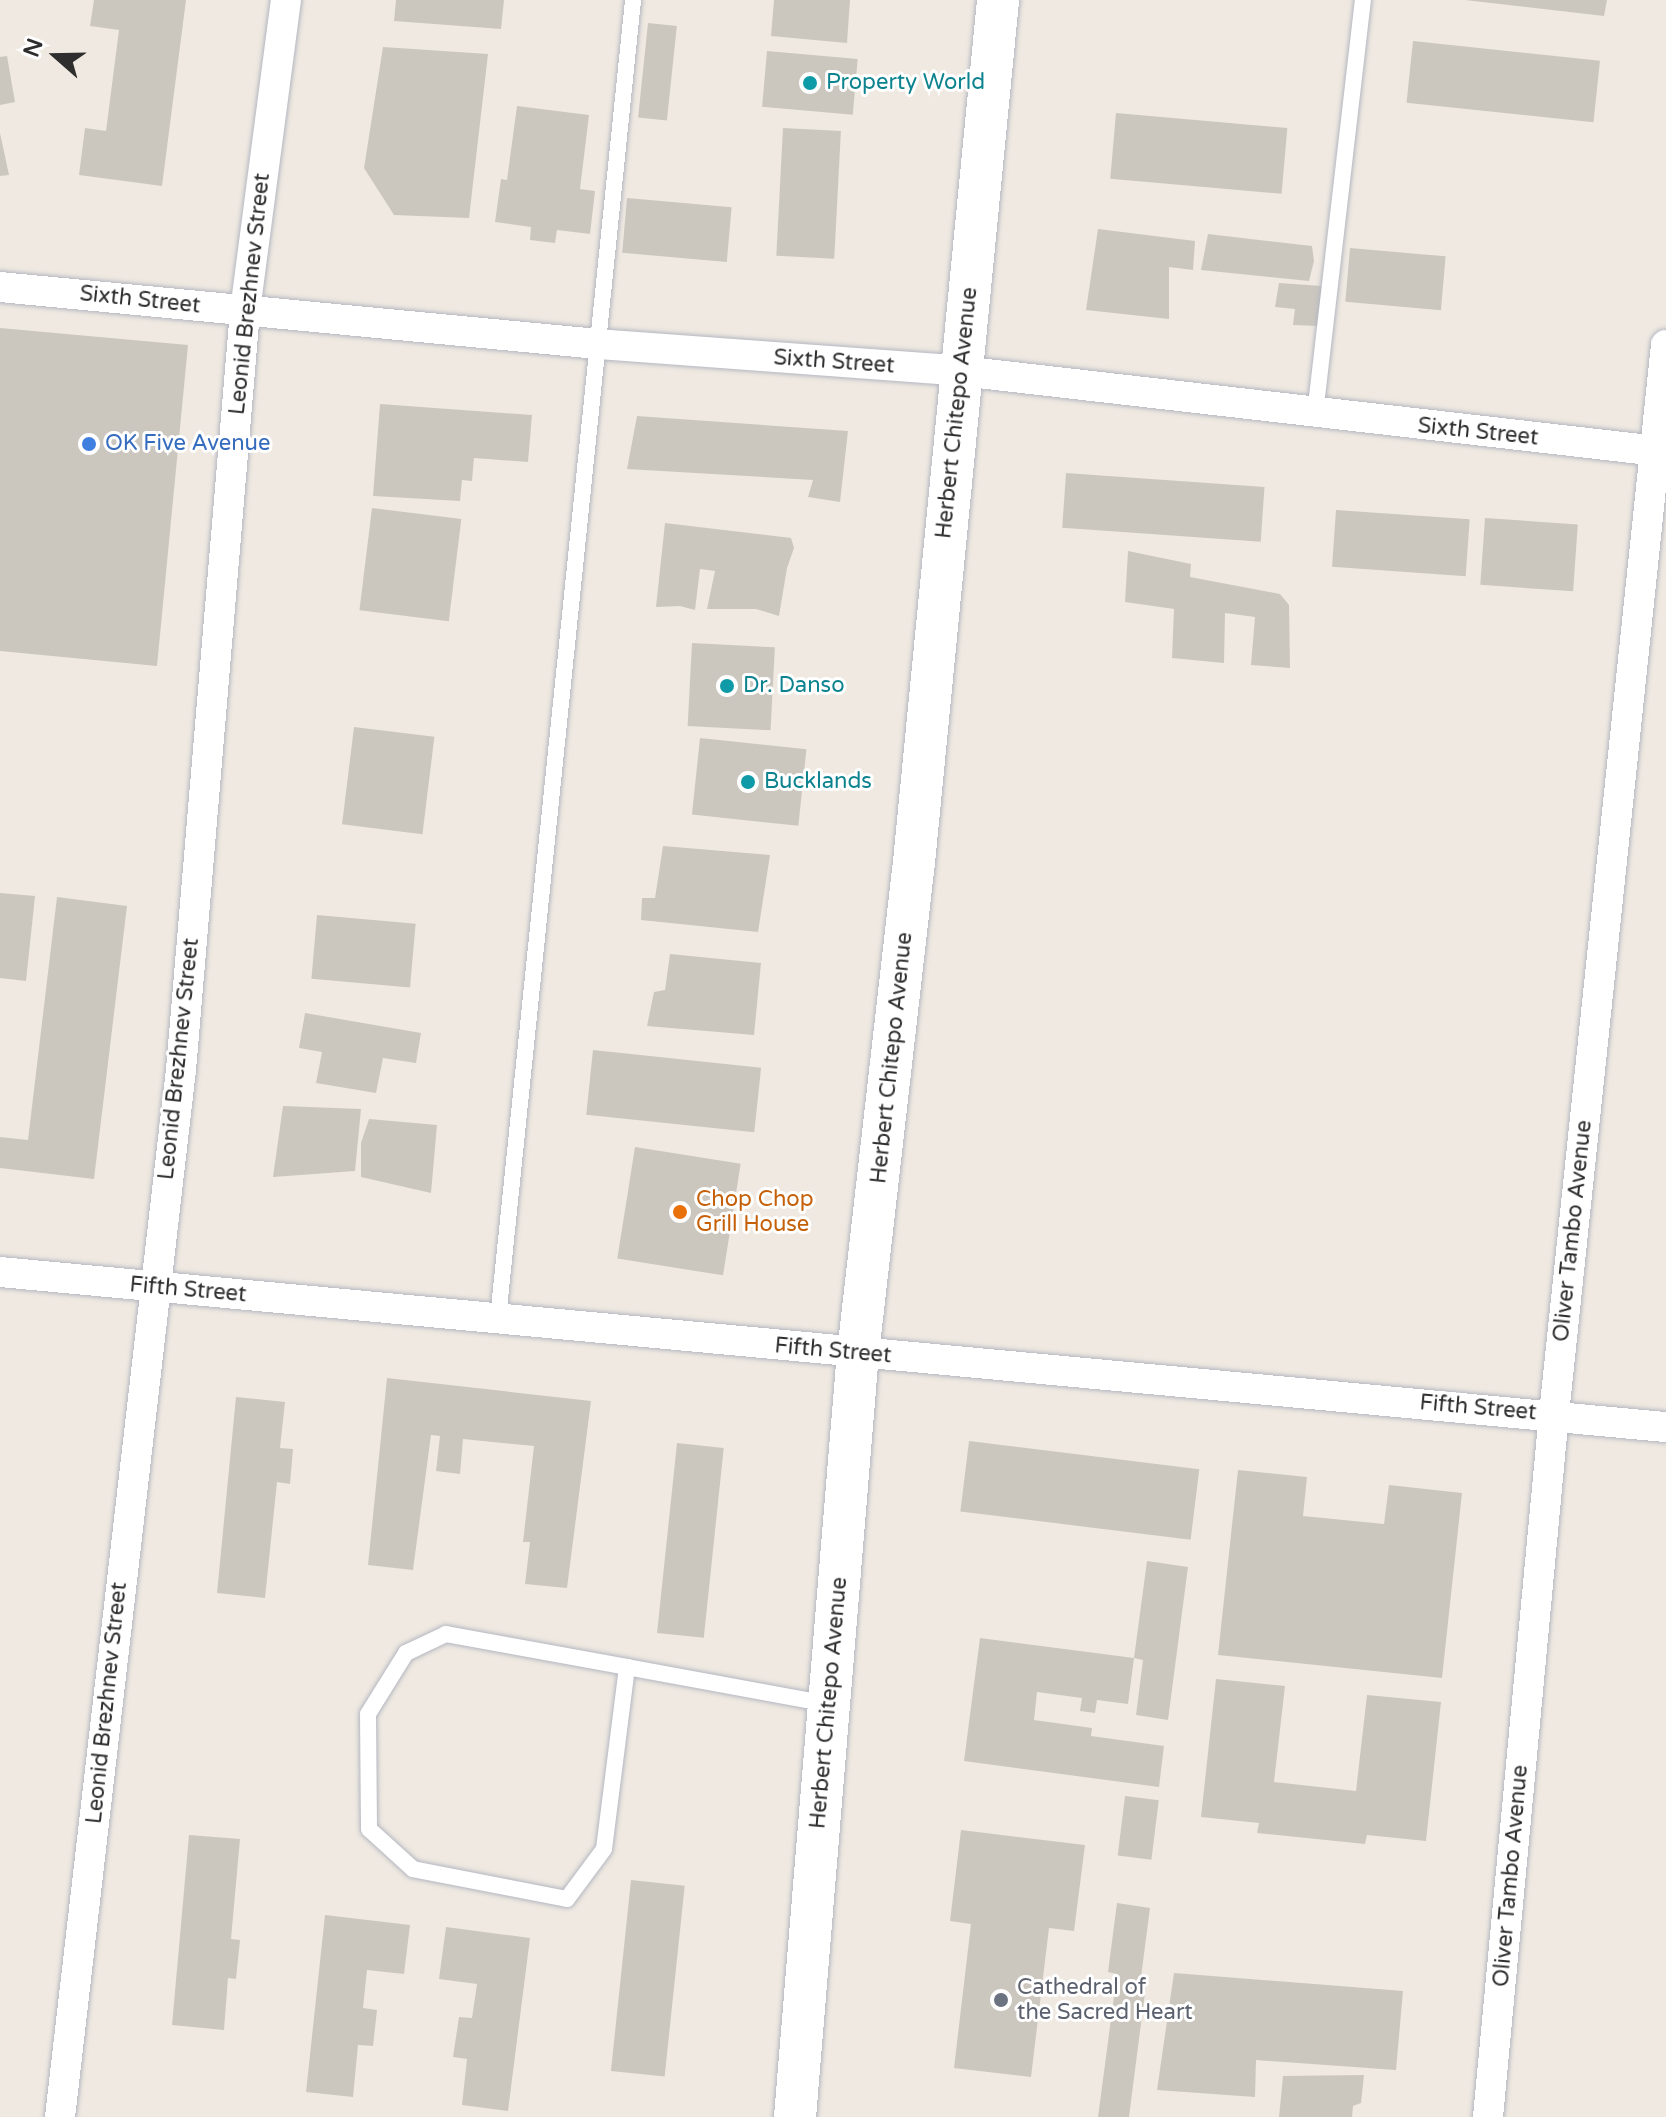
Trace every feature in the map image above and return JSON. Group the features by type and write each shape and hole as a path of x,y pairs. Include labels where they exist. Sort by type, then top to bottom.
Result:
{"main road":[{"name":"Herbert Chitepo Avenue","path":"795,2117 858,1353 914,862 998,0"}],"street":[{"name":"Leonid Brezhnev Street","path":"60,2117 181,1070 245,311 286,0"},
{"name":"Sixth Street","path":"0,287 597,344 961,371 1315,414 1660,451"},
{"name":"Oliver Tambo Avenue","path":"1488,2117 1554,1414 1660,451 1666,345"},
{"name":"Fifth Street","path":"0,1272 858,1353 1554,1414 1666,1427"}],"lane":[{"path":"498,1318 633,0"},
{"path":"1315,414 1363,0"},
{"path":"627,1667 604,1849 567,1899 413,1869 369,1829 368,1714 406,1653 446,1634 627,1667 829,1704"}],"building":[{"path":"94,0 186,0 162,186 79,175 85,128 106,131 119,30 90,26"},
{"path":"396,0 504,0 501,29 394,21"},
{"path":"774,0 850,0 847,43 771,36"},
{"path":"1465,0 1607,0 1604,16"},
{"path":"648,23 677,26 667,121 638,117"},
{"path":"1413,41 1600,61 1593,122 1407,103"},
{"path":"383,47 488,54 469,218 394,215 364,168"},
{"name":"Property World","path":"767,51 858,59 853,115 762,107"},
{"path":"7,56 15,102 0,105 0,57"},
{"path":"517,106 589,115 580,189 595,191 590,234 557,230 555,243 530,240 531,227 495,222 501,179 507,180"},
{"path":"1116,113 1287,128 1282,194 1110,179"},
{"path":"783,128 841,131 834,259 776,256"},
{"path":"0,133 9,175 0,176"},
{"path":"627,198 732,207 727,262 622,253"},
{"path":"1098,229 1195,241 1193,270 1169,267 1169,319 1086,310"},
{"path":"1208,234 1312,246 1314,261 1309,281 1201,270"},
{"path":"1350,248 1446,256 1441,310 1345,302"},
{"path":"1279,283 1322,286 1318,326 1293,325 1295,309 1275,307"},
{"name":"OK Five Avenue","path":"0,328 188,345 157,666 0,651"},
{"path":"380,404 532,415 528,462 474,458 472,481 462,480 460,501 373,496"},
{"path":"637,416 848,431 840,502 808,497 813,480 627,469"},
{"path":"1066,473 1265,487 1261,542 1062,528"},
{"path":"372,508 461,519 449,621 359,610"},
{"path":"1336,510 1470,519 1466,576 1332,567"},
{"path":"1485,518 1578,524 1573,591 1480,585"},
{"path":"665,523 791,538 794,548 787,568 779,616 756,609 707,609 715,571 700,569 695,610 680,606 656,607"},
{"path":"1128,551 1191,564 1190,577 1280,594 1289,605 1290,668 1251,665 1255,617 1225,613 1224,663 1172,658 1174,609 1125,602"},
{"name":"Dr. Danso","path":"692,643 775,647 771,730 688,726"},
{"path":"354,727 434,737 422,834 342,824"},
{"name":"Bucklands","path":"700,738 806,749 798,826 692,815"},
{"path":"663,846 770,855 758,932 641,920 642,898 655,898"},
{"path":"0,893 35,896 26,981 0,978"},
{"path":"57,897 127,906 94,1179 0,1168 0,1137 28,1140"},
{"path":"317,915 416,924 410,987 311,979"},
{"path":"670,954 761,963 754,1035 647,1026 654,992 665,990"},
{"path":"305,1013 421,1033 416,1063 383,1058 376,1093 316,1083 322,1052 299,1048"},
{"path":"593,1050 761,1068 754,1132 586,1115"},
{"path":"283,1106 361,1109 355,1171 273,1177"},
{"path":"369,1119 437,1125 431,1193 361,1177 361,1143"},
{"name":"Chop Chop Grill House","path":"635,1147 741,1164 723,1275 617,1259"},
{"path":"387,1378 591,1401 567,1588 525,1584 530,1542 523,1542 534,1446 463,1439 460,1474 436,1471 440,1436 431,1435 413,1570 368,1565"},
{"path":"236,1397 285,1402 280,1448 293,1449 290,1484 277,1482 265,1598 217,1593"},
{"path":"969,1441 1199,1469 1191,1540 960,1511"},
{"path":"677,1443 724,1448 704,1638 657,1633"},
{"path":"1238,1470 1307,1477 1303,1516 1384,1524 1389,1485 1462,1493 1442,1678 1218,1655"},
{"path":"1147,1561 1188,1567 1168,1720 1136,1715 1143,1660 1134,1658"},
{"path":"980,1638 1134,1658 1128,1704 1097,1700 1095,1713 1080,1711 1082,1698 1037,1692 1034,1720 1092,1728 1091,1736 1164,1746 1159,1787 964,1761"},
{"path":"1216,1679 1285,1686 1274,1782 1356,1791 1367,1695 1441,1702 1426,1841 1367,1835 1365,1844 1257,1833 1259,1823 1201,1817"},
{"path":"1125,1796 1159,1800 1151,1860 1118,1856"},
{"name":"Cathedral of the Sacred Heart","path":"961,1830 1085,1845 1074,1931 1049,1928 1031,2077 954,2068 971,1924 950,1921"},
{"path":"189,1835 240,1839 231,1939 240,1940 236,1979 228,1978 224,2030 172,2025"},
{"path":"631,1880 685,1886 665,2077 611,2071"},
{"path":"1117,1903 1150,1908 1141,1977 1147,1977 1129,2117 1098,2117 1117,1974 1108,1972"},
{"path":"325,1915 410,1925 404,1974 367,1970 363,2008 377,2010 373,2046 358,2045 353,2097 306,2092"},
{"path":"446,1927 530,1938 508,2111 462,2105 467,2059 453,2057 459,2017 472,2018 477,1984 439,1979"},
{"path":"1174,1973 1403,1991 1396,2070 1256,2060 1255,2097 1157,2090"},
{"path":"1364,2075 1361,2103 1353,2106 1352,2117 1279,2117 1283,2076"}],"place":[{"name":"Property World","path":"810,83"},
{"name":"OK Five Avenue","path":"89,444"},
{"name":"Dr. Danso","path":"727,686"},
{"name":"Bucklands","path":"748,782"},
{"name":"Chop Chop Grill House","path":"680,1212"},
{"name":"Cathedral of the Sacred Heart","path":"1001,2000"}]}
